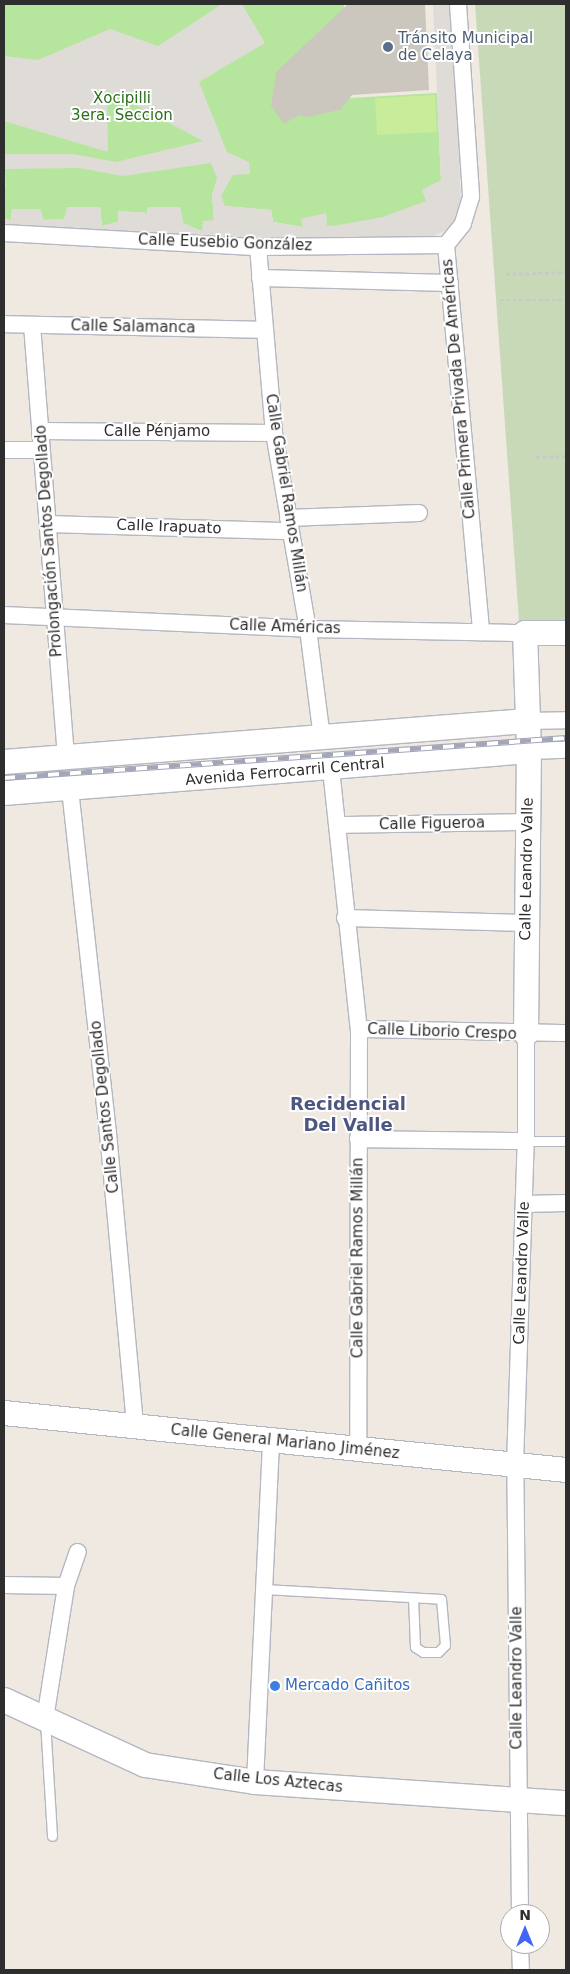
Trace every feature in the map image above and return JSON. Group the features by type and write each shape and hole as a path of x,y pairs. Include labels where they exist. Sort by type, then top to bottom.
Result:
{"main road":[{"name":"Calle Américas","path":"526,633 566,633"},
{"name":"Calle Leandro Valle","path":"526,633 529,751 526,1034"},
{"name":"Avenida Ferrocarril Central","path":"4,762 322,739 527,721"},
{"name":"Avenida Ferrocarril Central","path":"4,793 70,790 529,751"},
{"name":"Calle General Mariano Jiménez","path":"4,1413 566,1470"},
{"name":"Calle Los Aztecas","path":"4,1700 145,1765 255,1782 566,1803"}],"street":[{"name":"Calle Primera Privada De Américas","path":"458,4 471,197 463,224 446,245 481,632"},
{"name":"Calle Eusebio González","path":"4,233 258,247 446,245"},
{"name":"Calle Gabriel Ramos Millán","path":"258,247 262,330 274,433 308,629 322,739"},
{"path":"260,278 450,283"},
{"name":"Calle Salamanca","path":"4,324 262,330"},
{"name":"Prolongación Santos Degollado","path":"32,324 66,758"},
{"name":"Calle Pénjamo","path":"40,431 274,433"},
{"path":"4,450 41,450"},
{"name":"Calle Irapuato","path":"48,524 289,524 419,513"},
{"name":"Calle Américas","path":"4,615 308,629 526,633"},
{"name":"Avenida Ferrocarril Central","path":"527,721 566,720"},
{"name":"Avenida Ferrocarril Central","path":"529,751 566,750"},
{"name":"Calle Gabriel Ramos Millán","path":"331,769 345,918 359,1030 358,1450"},
{"name":"Calle Santos Degollado","path":"70,790 108,1133 135,1426"},
{"name":"Calle Figueroa","path":"337,825 528,822"},
{"path":"345,918 526,923"},
{"name":"Calle Liborio Crespo","path":"359,1030 526,1034 566,1033"},
{"name":"Calle Leandro Valle","path":"520,1904 515,1465 526,1141 526,1034"},
{"path":"358,1140 526,1141"},
{"path":"524,1204 566,1203"},
{"path":"255,1782 271,1440"},
{"path":"45,1719 66,1586 78,1552"},
{"path":"4,1585 66,1586"},
{"path":"520,1954 520,1970"}],"lane":[{"path":"526,1141 566,1141"},
{"path":"264,1589 441,1599 445,1644 438,1652 423,1652 416,1647 413,1598"},
{"path":"45,1719 52,1836"}],"path":[{"path":"506,274 566,272"},
{"path":"500,300 566,300"},
{"path":"536,457 566,456"}],"green space":[{"name":"Xocipilli 3era. Seccion","path":"4,4 344,4 349,98 437,93 441,181 421,225 303,227 273,222 271,210 225,206 212,194 214,221 203,232 183,223 180,207 148,207 147,213 119,211 118,222 102,226 100,207 65,219 43,220 40,209 12,209 11,220 4,219"},
{"path":"475,4 566,4 566,624 519,621"},
{"path":"435,95 437,132 377,135 375,98"}],"shaded area":[{"path":"222,4 242,4 265,43 199,82 227,152 249,162 250,174 233,175 221,196 225,206 271,210 273,222 303,227 301,219 326,213 327,227 383,217 426,201 422,190 441,180 433,4 453,4 461,201 452,227 430,238 255,241 4,225 4,219 11,220 12,209 40,209 44,220 64,219 67,207 100,207 102,226 118,222 118,211 147,213 148,207 180,207 183,223 202,231 203,221 214,220 212,194 217,178 211,163 123,176 79,168 5,169 6,188 4,188 4,154 73,154 116,162 203,141 107,90 108,152 4,121 4,56 38,60 110,29 158,46"}],"building":[{"path":"348,4 425,4 429,90 352,95 340,110 307,117 299,115 284,124 271,106 276,72"}],"railway":[{"path":"4,778 566,738"}],"place":[{"name":"Tránsito Municipal de Celaya","path":"388,47"},
{"name":"Mercado Cañitos","path":"275,1686"}],"district":[{"name":"Recidencial Del Valle","path":"348,1115"}]}
